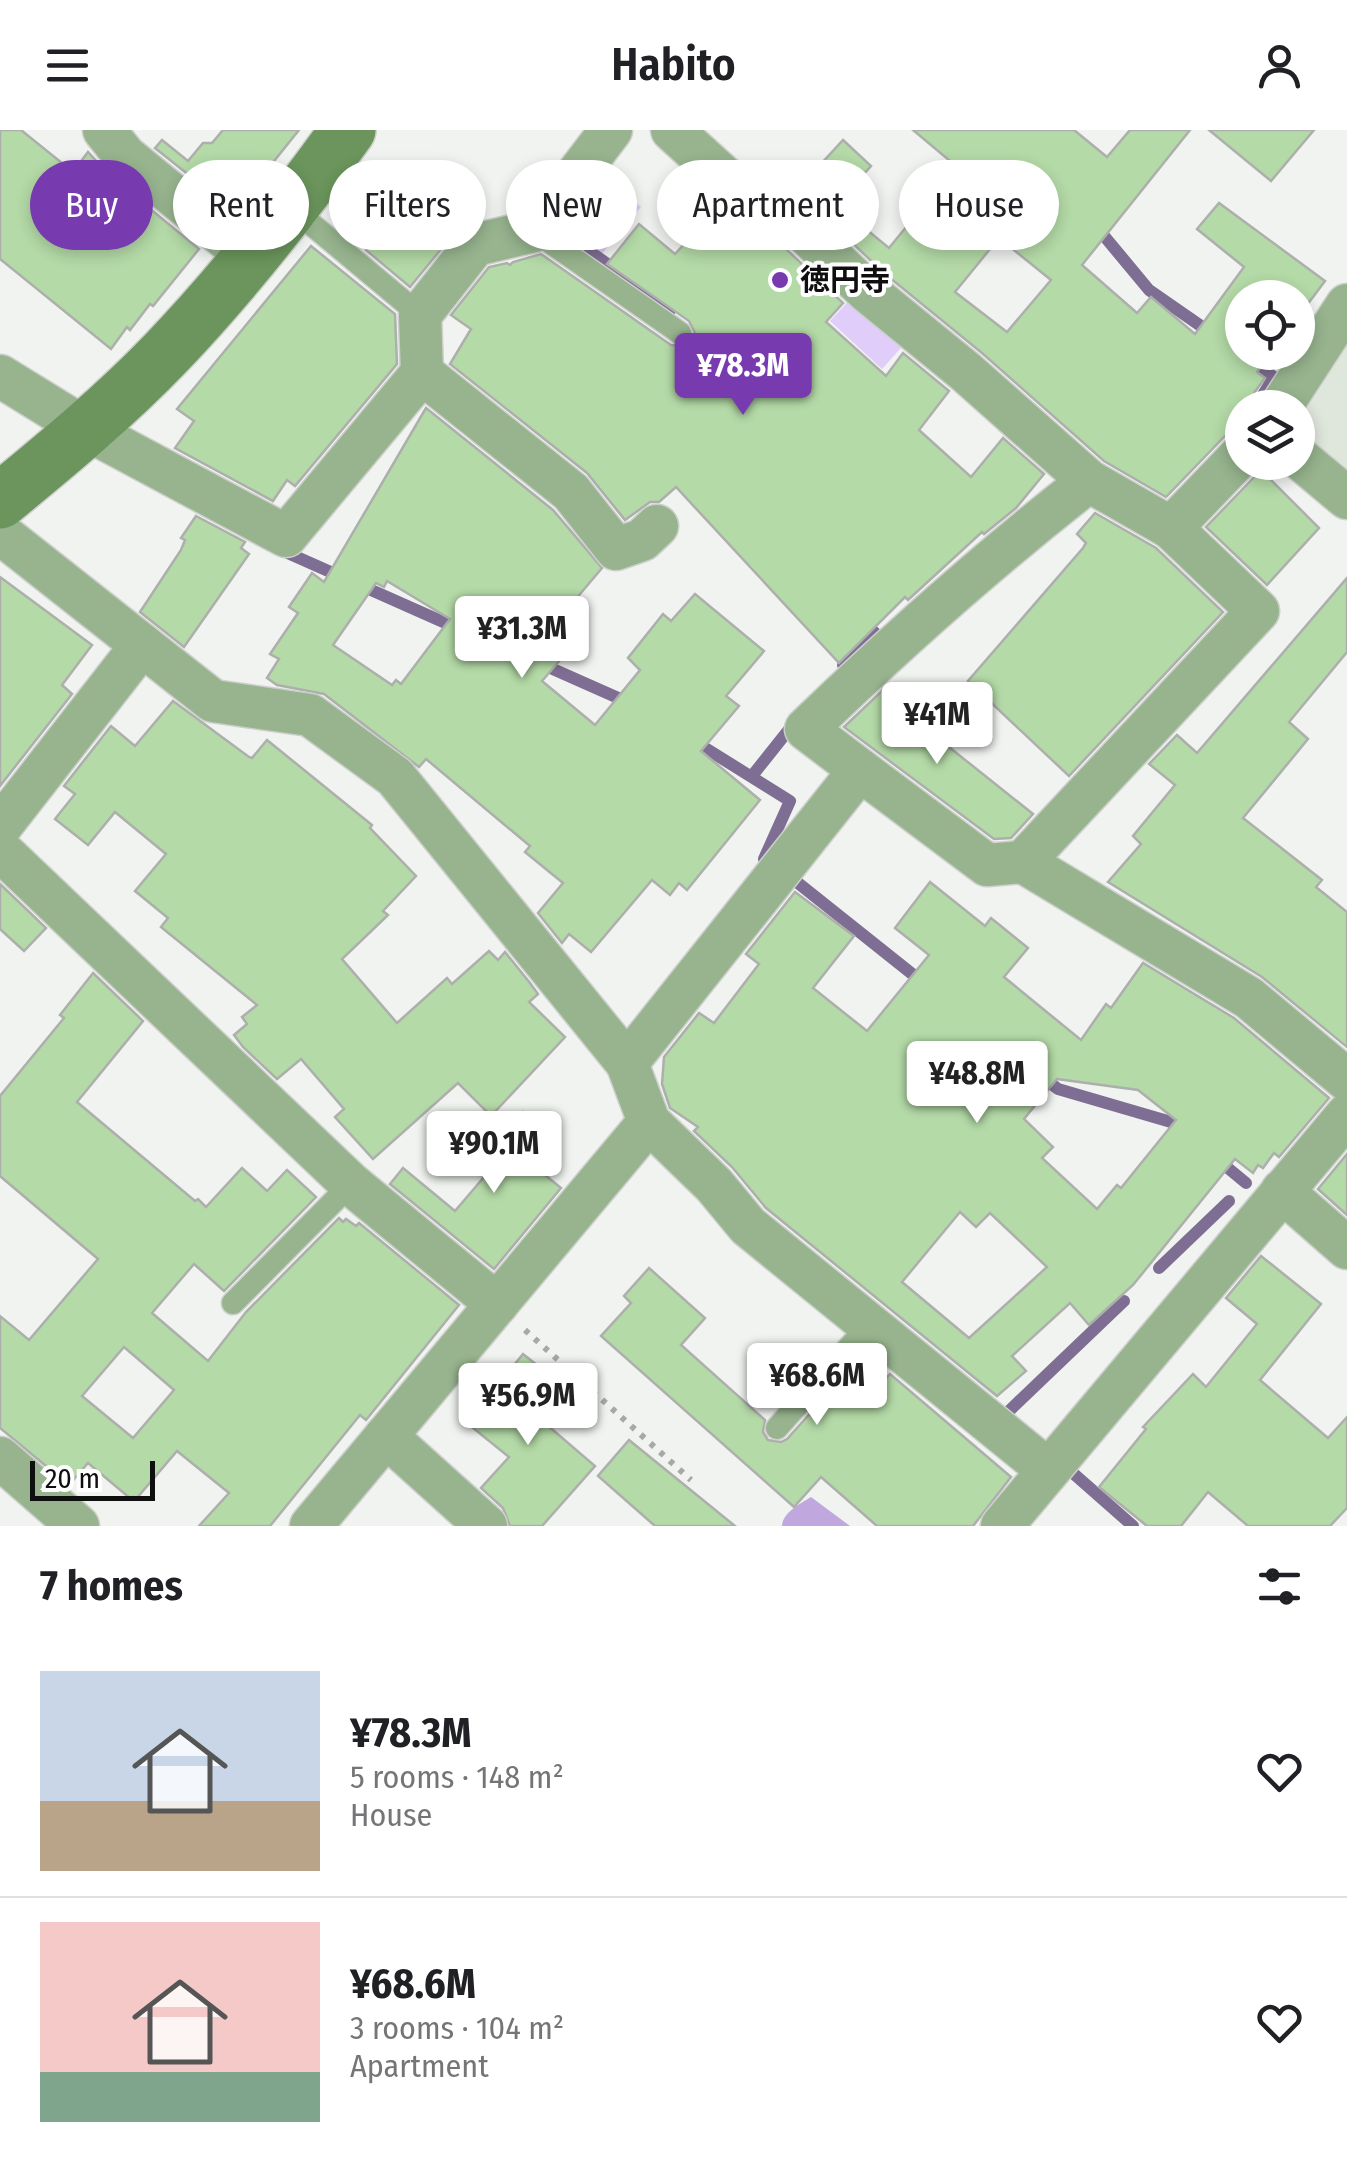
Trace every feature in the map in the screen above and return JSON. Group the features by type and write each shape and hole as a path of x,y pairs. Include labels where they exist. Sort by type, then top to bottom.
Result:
{"main road":[{"path":"309,184 348,130"},
{"path":"0,501 86,430 164,354 257,250"}],"street":[{"path":"104,130 124,156 250,258"},
{"path":"587,160 610,130"},
{"path":"672,130 736,188 778,206 868,292 1089,481 1171,528 1258,611 1023,862"},
{"path":"0,376 86,430 286,536 422,374 420,315 474,245 506,238"},
{"path":"1292,390 1347,305"},
{"path":"422,374 571,492 616,549 642,540 657,526"},
{"path":"1315,471 1347,498"},
{"path":"1171,528 1225,472"},
{"path":"1089,481 909,630 806,729 987,865 1023,862 1249,998 1347,1080"},
{"path":"0,533 213,700 310,715 395,777 627,1063 649,1122 714,1185 748,1226 1048,1470"},
{"path":"0,827 142,645"},
{"path":"627,1063 860,770"},
{"path":"0,850 351,1184 497,1304"},
{"path":"1002,1526 1347,1114"},
{"path":"311,1526 649,1122"},
{"path":"1282,1191 1347,1248"},
{"path":"386,1436 486,1526"},
{"path":"0,1458 78,1526"}],"lane":[{"path":"309,222 420,315"},
{"path":"561,250 680,333"},
{"path":"233,1304 351,1184"},
{"path":"777,1428 869,1325"}],"path":[{"path":"497,1304 691,1480"}],"shaded area":[{"path":"857,292 909,339 882,369 830,321"},
{"path":"1347,346 1347,469 1315,443 1315,396"},
{"path":"811,1497 850,1526 782,1526 789,1513"}],"building":[{"path":"0,130 21,130 58,160 30,160 30,250 153,250 153,211 173,228 173,250 198,250 153,306 150,304 130,330 127,327 111,349 0,259"},
{"path":"223,130 299,130 275,160 189,160 203,143 212,143"},
{"path":"913,130 1074,130 1107,157 1130,130 1190,130 1082,265 1137,313 1151,297 1195,334 1225,293 1225,370 1258,370 1265,378 1256,390 1225,390 1225,436 1166,497 1104,461 860,250 879,250 879,240 889,248 899,236 899,250 989,250 955,292 1007,332 1051,280 1014,250 1059,250 1059,160 949,160"},
{"path":"1209,130 1314,130 1271,181"},
{"path":"162,140 187,160 173,162 155,148"},
{"path":"843,140 865,160 825,160"},
{"path":"1219,203 1325,281 1315,294 1315,280 1234,280 1244,267 1197,229"},
{"path":"639,224 657,239 657,250 675,254 679,250 787,250 843,303 826,322 886,376 903,353 949,391 919,430 971,477 1003,438 1044,474 1016,508 982,532 908,600 905,597 839,663 676,487 659,502 650,502 625,520 587,473 450,364 471,329 451,315 489,267 510,265 541,254 671,345 687,346 695,333 689,321 607,264 618,250 637,250"},
{"path":"311,246 395,314 397,364 295,486 287,480 273,501 175,448 194,421 177,409"},
{"path":"366,250 440,250 410,287"},
{"path":"426,408 553,510 602,568 553,626 574,644 542,681 595,725 640,670 628,658 663,614 671,621 695,594 764,651 726,696 739,706 701,751 760,800 687,890 679,883 670,895 652,880 591,952 569,934 562,943 538,913 563,883 525,852 530,846 426,759 419,767 324,694 277,685 267,678 279,659 270,654 298,613 289,607 312,573 324,582","holes":["387,581 450,619 401,684 396,680 392,685 333,645 376,583 384,587"]},
{"path":"1251,480 1271,480 1319,528 1267,585 1206,527"},
{"path":"1095,513 1156,548 1223,612 1069,776 968,681 1083,548 1086,543 1077,534"},
{"path":"196,516 245,542 241,548 249,554 184,647 140,612 181,550 185,540 181,538"},
{"path":"0,577 92,645 62,685 72,694 0,786"},
{"path":"1347,578 1347,652 1289,722 1308,739 1243,818 1322,880 1316,887 1347,912 1347,1047 1262,977 1108,882 1141,844 1133,836 1175,785 1149,764 1177,735 1197,753"},
{"path":"884,689 903,704 900,708 1033,814 1011,838 994,839 844,727"},
{"path":"173,701 249,757 267,740 372,825 370,828 416,876 383,911 388,915 342,959 397,1023 447,978 452,984 489,951 498,960 505,952 530,983 538,994 529,1002 565,1037 491,1116 458,1083 373,1159 335,1117 344,1109 301,1059 277,1079 243,1047 234,1035 247,1024 242,1017 257,1005 161,927 168,918 135,891 166,854 115,812 88,845 55,819 75,794 64,786 111,726 135,746"},
{"path":"930,882 985,926 991,918 1028,948 1004,977 1081,1040 1106,1004 1111,1008 1143,963 1234,1018 1329,1098 1279,1157 1274,1153 1263,1168 1258,1165 1253,1173 1235,1159 1133,1285 1089,1325 1070,1303 1012,1356 1026,1371 997,1396 766,1208 732,1167 694,1131 698,1127 670,1108 662,1084 664,1057 699,1013 714,1023 759,964 746,954 795,892 854,936 813,988 867,1031 929,955 895,928","holes":["1057,1079 1138,1090 1176,1120 1121,1188 1117,1185 1097,1209 1042,1158 1053,1147 1024,1119","960,1212 976,1227 990,1213 1047,1267 969,1338 902,1282"]},
{"path":"0,884 46,928 24,951 0,929"},
{"path":"93,973 143,1021 77,1102 195,1201 198,1199 206,1207 242,1168 267,1191 287,1170 316,1197 224,1291 194,1264 152,1313 208,1361 246,1312 339,1218 356,1226 359,1223 459,1305 366,1420 360,1415 270,1526 199,1526 229,1493 177,1451 136,1499 131,1499 88,1463 69,1485 0,1428 0,1316 29,1340 98,1259 0,1176 0,1096 64,1018 60,1015","holes":["124,1347 174,1390 133,1438 82,1396"]},
{"path":"523,1112 552,1141 530,1163 561,1188 494,1269 390,1184 403,1168 455,1211 507,1150 497,1140"},
{"path":"1347,1154 1347,1215 1318,1189"},
{"path":"1261,1256 1321,1304 1260,1380 1328,1438 1347,1417 1347,1508 1330,1526 1248,1526 1208,1492 1181,1526 1147,1526 1099,1487 1146,1429 1143,1427 1193,1374 1206,1387 1257,1324 1226,1298"},
{"path":"649,1268 705,1318 681,1345 765,1420 763,1432 768,1440 787,1439 842,1378 866,1400 890,1374 1011,1477 973,1526 877,1526 821,1477 794,1507 601,1336 631,1303 624,1296"},
{"path":"523,1354 557,1381 536,1407 543,1413 539,1418 595,1466 542,1526 510,1526 503,1508 481,1488 509,1457 467,1423"},
{"path":"629,1440 735,1526 655,1526 598,1476"}],"waterway":[{"path":"1095,225 1149,290 1211,333"},
{"path":"588,250 671,309"},
{"path":"1264,370 1274,377 1266,390"},
{"path":"281,550 459,629"},
{"path":"843,665 876,634 862,619"},
{"path":"537,662 634,705"},
{"path":"752,776 795,722"},
{"path":"694,741 790,801 764,859"},
{"path":"793,879 926,985"},
{"path":"1040,1075 1058,1089 1171,1122 1186,1134"},
{"path":"1217,1159 1246,1183"},
{"path":"1159,1268 1229,1201"},
{"path":"1009,1411 1124,1301"},
{"path":"1074,1474 1133,1526"}],"place":[{"name":"徳円寺","path":"780,280"}]}
